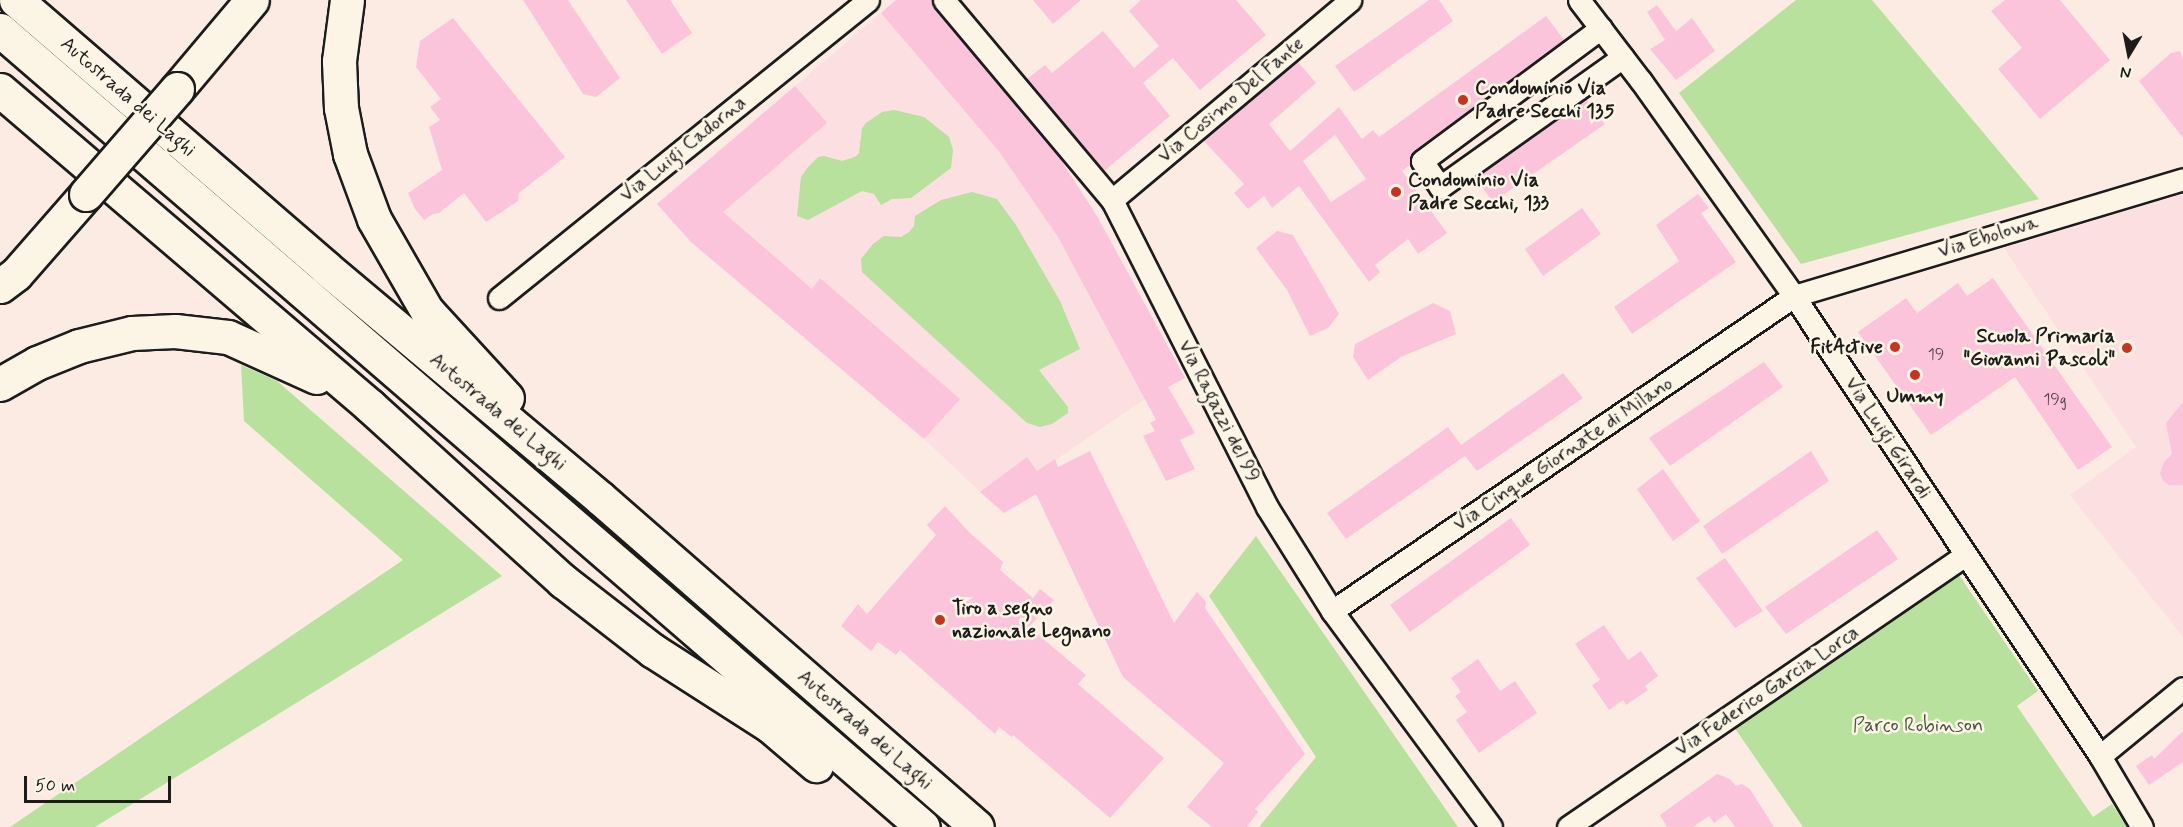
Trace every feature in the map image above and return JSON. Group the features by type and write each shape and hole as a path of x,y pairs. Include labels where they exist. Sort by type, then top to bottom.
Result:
{"highway":[{"name":"Autostrada dei Laghi","path":"16,0 326,268 600,498 977,827"},
{"path":"0,286 16,274 252,0"},
{"path":"347,0 339,62 341,108 350,154 374,219 427,311 600,498"},
{"name":"Autostrada dei Laghi","path":"0,30 923,827"},
{"path":"0,90 370,406 563,581 652,650 769,725 864,805 896,827"},
{"path":"0,384 37,363 79,346 132,333 175,331 228,337 270,354 320,380 440,479 475,503"}],"street":[{"name":"Via Luigi Cadorna","path":"499,298 868,0"},
{"name":"Via Ragazzi del 99","path":"944,0 1112,200 1267,507 1332,611 1491,827"},
{"name":"Via Cosimo Del Fante","path":"1112,200 1350,0"},
{"name":"Via Luigi Girardi","path":"1579,0 1623,57 1794,296 2100,756 2142,827"},
{"path":"1601,28 1422,161 1440,187 1623,57"},
{"name":"Via Ebolowa","path":"1794,296 2183,179"},
{"name":"Via Cinque Giornate di Milano","path":"1332,611 1794,296"},
{"name":"Via Federico Garcia Lorca","path":"1568,827 1965,555"},
{"path":"2100,756 2183,688"}],"shaded area":[{"path":"896,0 932,0 1034,119 1097,216 1185,378 1145,399 992,503 924,439 691,242 657,204"},
{"name":"Scuola Primaria \"Giovanni Pascoli\"","path":"2183,194 2183,637 2070,495 2136,447 2004,248"}],"green space":[{"path":"1796,0 1872,0 2039,199 1801,264 1679,93"},
{"path":"894,110 924,117 949,137 953,150 951,168 911,198 892,199 881,205 874,194 862,191 808,220 797,216 801,177 808,167 818,157 824,156 842,161 855,157 859,153 862,128 866,123 882,112"},
{"path":"972,192 997,199 1016,225 1060,301 1080,349 1039,370 1068,407 1068,413 1052,424 1040,427 1027,423 862,272 861,259 873,244 884,236 901,237 914,226 915,216 941,200"},
{"path":"241,365 277,381 502,576 95,827 10,827 403,560 244,421"},
{"path":"1256,536 1458,827 1259,827 1316,757 1209,596"},
{"name":"Parco Robinson","path":"1959,575 2038,691 2017,706 2093,817 2112,804 2127,827 1803,827 1734,727"}],"building":[{"path":"523,0 568,0 620,78 596,97 583,94"},
{"path":"626,0 670,0 692,33 662,54"},
{"path":"896,0 932,0 934,8 1057,154 1097,216 1185,378 1168,387 1195,433 1180,440 1195,469 1166,481 1143,436 1155,431 1150,423 1156,420 1058,237 998,150 881,13"},
{"path":"1033,0 1081,0 1053,24"},
{"path":"1141,0 1236,0 1266,35 1200,90 1173,58 1143,83 1170,116 1104,171 1027,79 1045,65 1052,73 1103,31 1134,68 1159,46 1129,11"},
{"path":"1429,0 1439,0 1453,21 1354,92 1335,66"},
{"path":"2005,0 2060,0 2110,60 2040,119 1998,69 2022,48 1991,11"},
{"path":"1657,5 1676,31 1692,18 1715,51 1676,80 1650,49 1665,40 1647,12"},
{"path":"1546,16 1564,40 1414,151 1410,156 1410,165 1402,171 1447,233 1418,254 1408,239 1375,265 1380,272 1369,282 1299,186 1272,208 1264,196 1248,209 1234,193 1244,184 1203,140 1297,61 1316,83 1269,124 1290,151 1339,107 1362,139 1373,130 1379,137","holes":["1335,135 1366,179 1331,202 1303,161"]},
{"path":"453,18 565,157 519,193 518,201 486,222 464,193 439,213 424,220 415,209 408,193 442,170 429,127 440,120 430,107 441,99 416,67 420,41"},
{"path":"2180,51 2183,60 2183,138 2139,81 2171,53"},
{"path":"795,86 827,123 723,212 812,289 820,278 960,399 924,439 691,242 657,204"},
{"path":"1586,99 1605,124 1493,202 1475,178"},
{"path":"1698,194 1709,208 1701,213 1736,262 1632,334 1614,307 1679,261 1656,225"},
{"path":"1582,208 1601,234 1543,276 1525,249"},
{"path":"1277,231 1293,235 1339,314 1328,328 1310,336 1287,290 1256,248"},
{"path":"1993,278 2112,447 2078,470 2015,377 1931,435 1858,332 1906,298 1917,313 1958,283 1967,296"},
{"path":"1433,303 1450,311 1456,334 1401,357 1368,380 1353,357 1355,344"},
{"path":"1764,362 1783,387 1670,466 1649,438"},
{"path":"1563,373 1583,398 1477,471 1465,456 1346,539 1327,513 1448,427 1461,445"},
{"path":"2183,402 2183,485 2169,485 2163,481 2160,473 2164,462 2172,454 2166,423"},
{"path":"1090,451 1174,623 1197,592 1206,602 1205,608 1305,754 1255,809 1258,812 1247,827 1212,827 1187,807 1224,763 1123,677 1036,494 1004,513 980,492 1027,457 1037,471 1055,459 1058,467"},
{"path":"1811,451 1829,481 1722,554 1703,526"},
{"path":"1663,469 1700,521 1673,541 1637,489"},
{"name":"Tiro a segno nazionale Legnano","path":"945,506 970,533 1003,562 1000,570 1033,598 1040,589 1054,600 1029,627 1086,675 1078,684 1164,758 1110,818 1013,735 1012,737 999,727 995,734 900,650 896,655 878,642 871,651 841,626 858,604 867,614 936,535 927,525"},
{"path":"1511,518 1530,545 1410,632 1390,605"},
{"path":"1877,530 1898,559 1786,634 1765,607"},
{"path":"1725,558 1763,611 1735,628 1696,578"},
{"path":"1604,625 1628,660 1641,651 1658,676 1645,686 1648,690 1626,705 1623,700 1609,710 1592,685 1600,680 1575,644"},
{"path":"1478,659 1500,691 1515,681 1537,713 1479,753 1456,720 1467,712 1455,696 1461,692 1451,678"},
{"path":"2183,731 2183,762 2149,785 2136,766 2152,755 2154,759"},
{"path":"1717,774 1730,779 1736,786 1742,784 1750,789 1774,827 1735,827 1726,814 1714,823 1709,816 1693,827 1667,827 1660,815"}],"place":[{"name":"Condominio Via Padre Secchi 135","path":"1463,100"},
{"name":"Condominio Via Padre Secchi, 133","path":"1396,192"},
{"name":"FitActive","path":"1895,347"},
{"name":"Scuola Primaria \"Giovanni Pascoli\"","path":"2127,348"},
{"name":"Ummy","path":"1915,375"},
{"name":"Tiro a segno nazionale Legnano","path":"940,620"}]}
